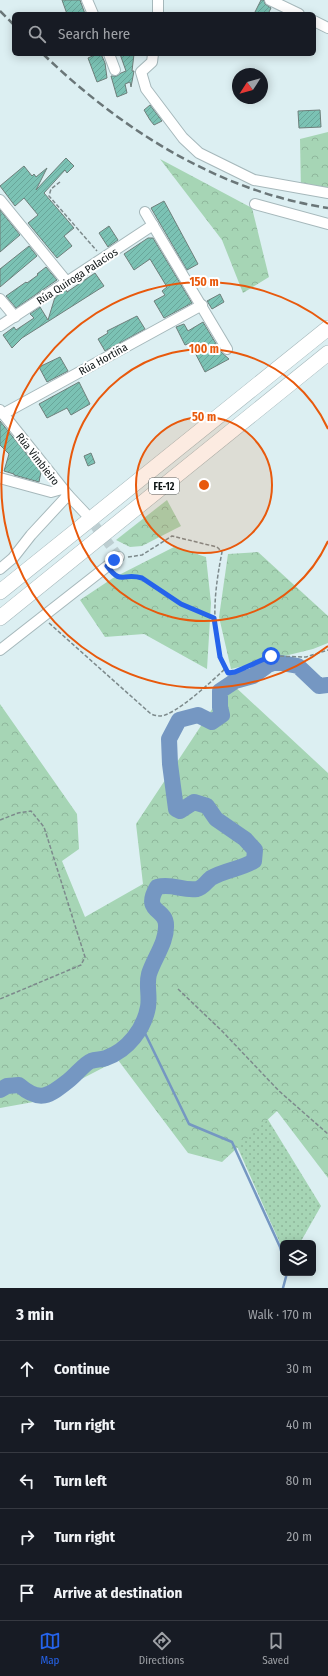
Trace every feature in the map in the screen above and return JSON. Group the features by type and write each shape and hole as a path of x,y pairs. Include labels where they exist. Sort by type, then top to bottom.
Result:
{"highway":[{"name":"FE-12","path":"0,592 328,328"},
{"name":"FE-12","path":"0,618 328,353"}],"street":[{"path":"87,0 92,12"},
{"path":"158,0 158,12"},
{"path":"270,0 295,12"},
{"path":"316,22 328,28"},
{"path":"110,56 115,70"},
{"path":"153,56 152,62 141,72 146,89 183,138 199,152 254,180 328,193"},
{"path":"1,204 67,282"},
{"path":"255,204 328,224"},
{"path":"145,212 227,348"},
{"name":"Rúa Quiroga Palacios","path":"0,326 153,225"},
{"path":"0,299 15,317"},
{"name":"Rúa Hortiña","path":"2,412 202,305"},
{"name":"Rúa Vimbieiro","path":"2,412 65,492 85,513"},
{"path":"0,478 51,492 65,492"},
{"path":"0,569 13,558 65,492"},
{"path":"0,650 119,556"}],"path":[{"path":"60,182 52,189 49,196 103,258"},
{"path":"119,556 142,555 172,536 217,547 222,552 214,618 220,657 228,673 235,672 271,656 306,657 328,650"},
{"path":"107,566 114,576 120,578 135,576 142,578 181,604 214,618"},
{"path":"42,616 151,714 161,716 174,710 201,690 226,668"},
{"path":"0,820 18,813 31,811 44,827 85,957 81,965 0,999"},
{"path":"178,989 222,1031 279,1091 328,1134"}],"green space":[{"path":"328,132 328,192 301,192 300,139"},
{"path":"160,159 252,208 269,277 243,293 222,240"},
{"path":"167,500 181,526 142,546 130,547 116,540"},
{"path":"174,547 206,557 211,603 207,669 144,634 105,637 80,600 113,578"},
{"path":"258,552 328,616 328,643 313,649 231,669 219,617 228,554"},
{"path":"230,682 328,773 328,1178 277,1111 222,1162 188,1153 118,1060 39,1101 0,1108 0,704 77,814 79,849 62,861 85,917 143,884 136,824"},
{"path":"264,1113 321,1206 302,1240 280,1240 280,1243 229,1128"}],"building":[{"path":"62,0 80,0 84,12 66,12"},
{"path":"261,0 264,0 265,4 271,8 269,12 255,12"},
{"path":"92,56 102,56 105,63 107,78 97,82 88,58"},
{"path":"121,56 134,56 132,71 134,71 131,87 130,82 125,84 127,93 117,97 111,76 117,76 126,71"},
{"path":"150,105 162,121 154,125 144,110"},
{"path":"320,110 321,127 299,128 298,111"},
{"path":"66,158 74,166 67,173 65,170 44,193 74,228 64,236 72,246 57,258 28,223 38,215 24,198 15,206 0,186 24,166 32,176 34,174 36,177 47,168 36,190"},
{"path":"164,201 198,264 187,270 151,208"},
{"path":"0,210 20,235 0,252"},
{"path":"109,226 118,240 108,247 99,233"},
{"path":"148,238 153,238 192,303 164,318 154,301 165,295 162,291 167,287 150,259 134,270 124,254"},
{"path":"29,246 37,256 0,287 0,269"},
{"path":"46,267 57,280 16,308 6,296 26,282 27,283"},
{"path":"95,273 104,286 22,338 12,348 3,335 14,327 16,330 34,318 30,314 40,307 48,320 55,297 66,290 67,292"},
{"path":"220,294 224,302 212,309 207,301"},
{"path":"137,316 145,329 105,351 98,339 108,333 107,331"},
{"path":"203,322 221,352 229,359 205,372 190,343 185,345 176,327 184,324 188,331"},
{"path":"60,357 68,371 47,382 39,367"},
{"path":"79,382 90,404 71,415 67,408 47,418 39,404"},
{"path":"0,421 41,472 39,482 4,471 9,454 0,445"},
{"path":"91,453 95,463 88,466 84,456"}],"waterway":[{"path":"0,1090 7,1086 19,1085 26,1091 39,1096 50,1094 71,1079 89,1062 104,1059 121,1050 128,1044 139,1031 146,1015 148,1007 149,974 166,931 165,920 153,906 152,902 153,895 157,887 168,886 197,889 216,875 244,866 254,861 255,850 245,839 216,819 207,806 194,802 180,811 176,809 170,764 169,739 179,720 198,715 212,722 222,715 220,707 220,691 235,681 253,676 268,665 276,662 298,666 319,686 328,685"},
{"path":"142,1027 189,1124 232,1142 280,1247"},
{"path":"283,1288 286,1276"}],"tunnel":[{"path":"86,514 119,557"}],"railway":[{"path":"0,11 12,23"},
{"path":"45,56 73,82 105,108 139,132 174,153 210,172 248,187 287,200 328,208"}],"route":[{"path":"114,560 107,566 114,576 120,578 135,576 142,578 181,604 204,612 214,618 220,657 228,673 235,672 271,656"}]}
